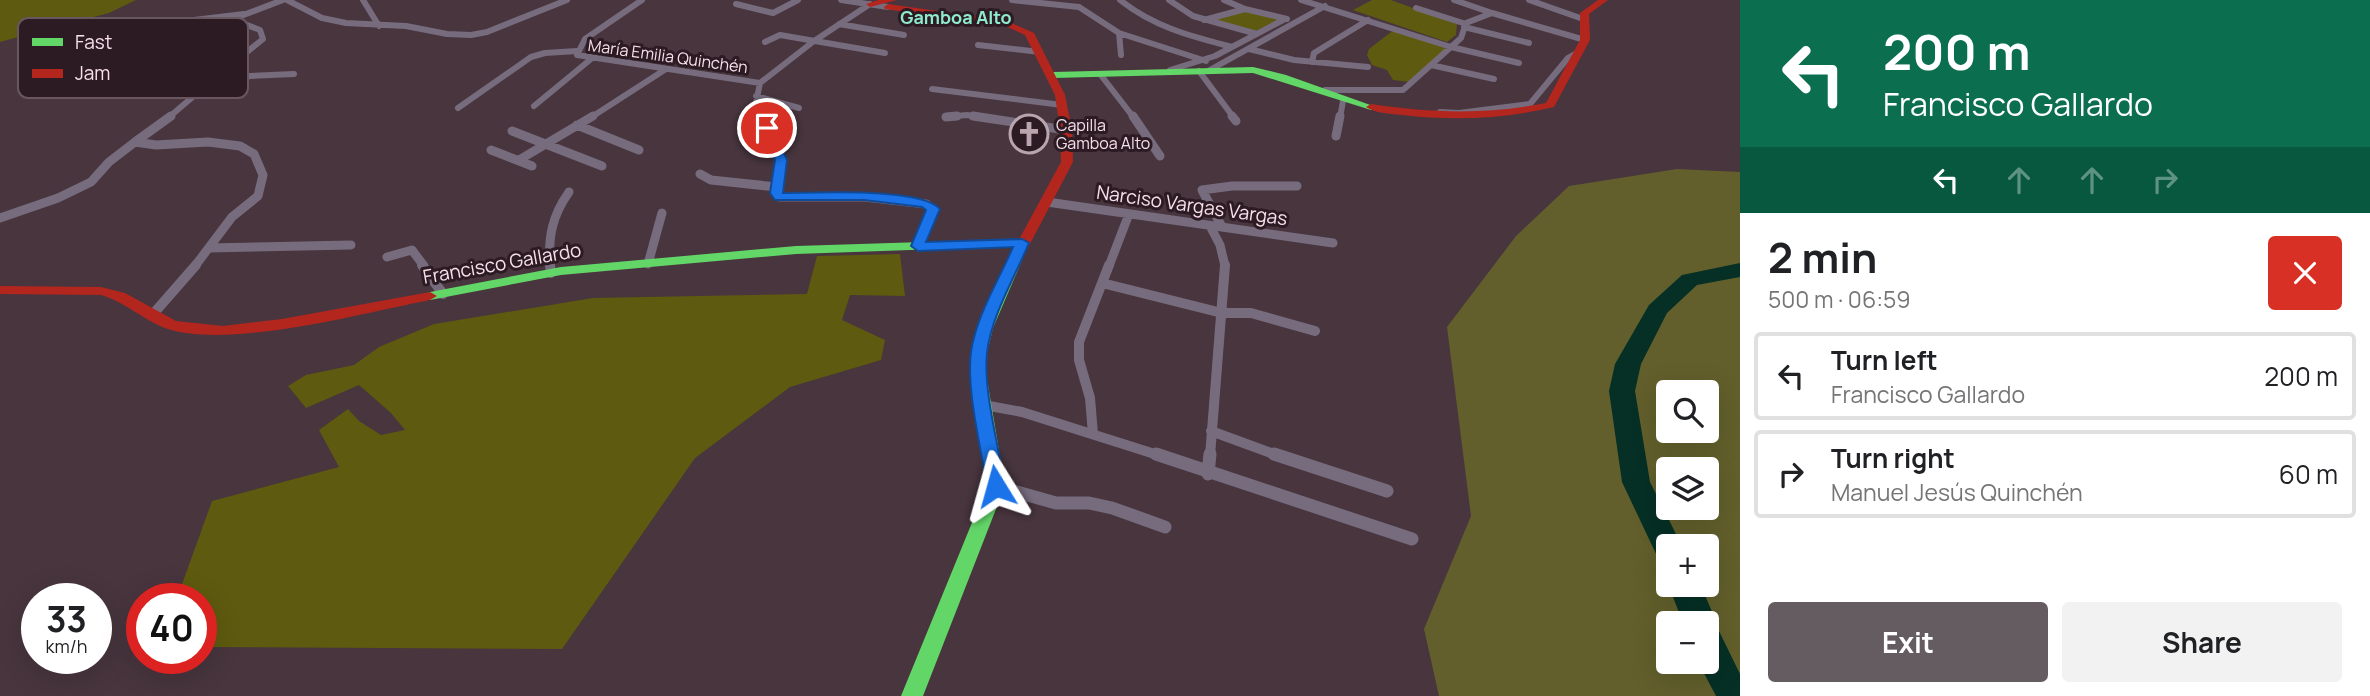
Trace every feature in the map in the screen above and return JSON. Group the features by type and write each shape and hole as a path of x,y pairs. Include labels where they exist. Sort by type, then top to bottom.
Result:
{"street":[{"path":"217,18 244,15 285,0 321,18 379,26 406,26 447,34 481,34 567,0"},
{"path":"363,0 379,26"},
{"name":"María Emilia Quinchén","path":"642,0 594,31 577,51 578,56 760,83"},
{"path":"736,4 773,13 798,0"},
{"path":"846,0 870,4 894,2 911,11 1013,26 1032,36 1053,75 1066,130 1067,162 1022,243 985,328 979,353 996,486 912,696"},
{"path":"1012,0 1079,7 1119,33 1204,67 1236,121"},
{"path":"1079,7 1087,0"},
{"path":"1120,0 1139,16 1170,31 1232,47"},
{"path":"1169,0 1186,13 1203,20 1257,34"},
{"path":"1224,0 1245,9 1285,19 1297,19 1325,6"},
{"path":"1301,0 1451,47 1518,63"},
{"path":"1454,0 1583,46"},
{"path":"1529,0 1583,19"},
{"path":"1053,75 1156,72 1204,67 1261,70 1343,101 1390,110 1447,114 1537,109 1550,105 1561,80 1583,46 1583,19 1587,9 1604,0"},
{"path":"870,4 814,41 760,83 756,96 760,114 781,160 776,193 789,198 864,197 932,206 918,246"},
{"path":"1416,8 1465,26 1529,43"},
{"path":"1203,20 1245,9"},
{"path":"1325,90 1404,90 1461,38 1465,26 1492,13"},
{"path":"240,18 244,15"},
{"path":"1204,67 1232,47 1285,19"},
{"path":"1204,67 1249,49 1295,24 1297,19"},
{"path":"1312,62 1314,53 1367,20"},
{"path":"839,24 904,35"},
{"path":"248,25 261,30 263,39 248,51"},
{"path":"1119,33 1121,54"},
{"path":"765,42 780,35 885,53"},
{"path":"978,45 1040,52"},
{"path":"1440,112 1459,113 1531,104 1569,58 1583,46"},
{"path":"1249,49 1312,62 1368,67"},
{"path":"458,108 530,57 577,51"},
{"path":"534,106 591,59"},
{"path":"1431,65 1494,79"},
{"path":"519,160 628,95 666,69"},
{"path":"248,77 294,74"},
{"path":"1100,74 1143,129 1160,156"},
{"path":"932,89 1062,105"},
{"path":"756,96 799,108"},
{"path":"0,218 58,198 91,182 109,162 194,98"},
{"path":"1336,136 1343,101"},
{"path":"946,117 967,115 1066,130"},
{"path":"577,125 639,150"},
{"path":"512,131 602,166"},
{"path":"135,142 156,145 222,143 240,146 254,154 263,175 258,196 232,218 154,313"},
{"path":"491,150 532,166"},
{"path":"700,174 711,180 777,187"},
{"path":"1208,474 1226,261 1202,190 1297,186"},
{"path":"551,273 550,227 559,205 569,192"},
{"name":"Narciso Vargas Vargas","path":"1047,202 1333,243"},
{"path":"648,264 662,213"},
{"path":"1093,434 1090,398 1079,360 1079,342 1129,214"},
{"name":"Francisco Gallardo","path":"0,290 101,292 120,296 172,325 194,330 223,331 282,324 551,273 796,250 1022,243"},
{"path":"209,248 351,245"},
{"path":"387,257 412,250 443,294"},
{"path":"1102,283 1222,313 1251,313 1315,331"},
{"path":"984,405 1022,412 1093,434 1412,539"},
{"path":"1211,432 1344,479 1387,491"},
{"path":"996,486 1056,503 1089,503 1112,508 1165,527"}],"shaded area":[{"path":"0,0 136,0 109,13 90,18 18,18 18,37 0,42"},
{"path":"1372,0 1391,0 1457,24 1456,35 1447,42 1353,10"},
{"path":"1245,10 1279,19 1254,32 1207,20"},
{"path":"1395,29 1448,47 1410,82 1393,80 1387,70 1372,65 1367,55 1369,49"},
{"path":"1677,169 1740,172 1740,696 1439,696 1424,629 1471,516 1447,327 1516,236 1569,186"},
{"path":"900,254 905,296 850,295 842,320 885,340 881,360 790,387 695,458 562,649 217,647 217,583 182,583 212,501 339,467 319,430 348,409 359,421 381,435 405,430 391,413 359,385 306,408 288,386 306,375 354,365 379,347 434,324 593,298 807,294 817,256"}],"waterway":[{"path":"1661,534 1636,482 1622,391 1628,364 1657,310 1690,280 1740,270"},
{"path":"1689,597 1695,611"},
{"path":"1719,672 1736,696"}],"traffic: fast":[{"path":"1053,75 1253,70 1371,107"},
{"path":"430,296 561,271 796,250 1022,243"},
{"path":"912,696 996,486 979,379 979,353 985,328 1016,258"}],"traffic: jam":[{"path":"870,4 893,0"},
{"path":"1371,107 1460,116 1505,113 1550,105 1585,40 1584,13 1604,0"},
{"path":"888,7 1007,24 1029,33 1060,95 1066,130 1067,162 1016,258"},
{"path":"0,290 101,291 120,296 172,325 223,331 282,324 430,296"}],"place":[{"name":"Capilla Gamboa Alto","path":"1029,134"}],"district":[{"name":"Gamboa Alto","path":"956,18"}],"route":[{"path":"767,128 781,160 776,193 780,197 864,197 932,206 918,246 1022,243 985,328 979,353 979,379 996,486"}]}
